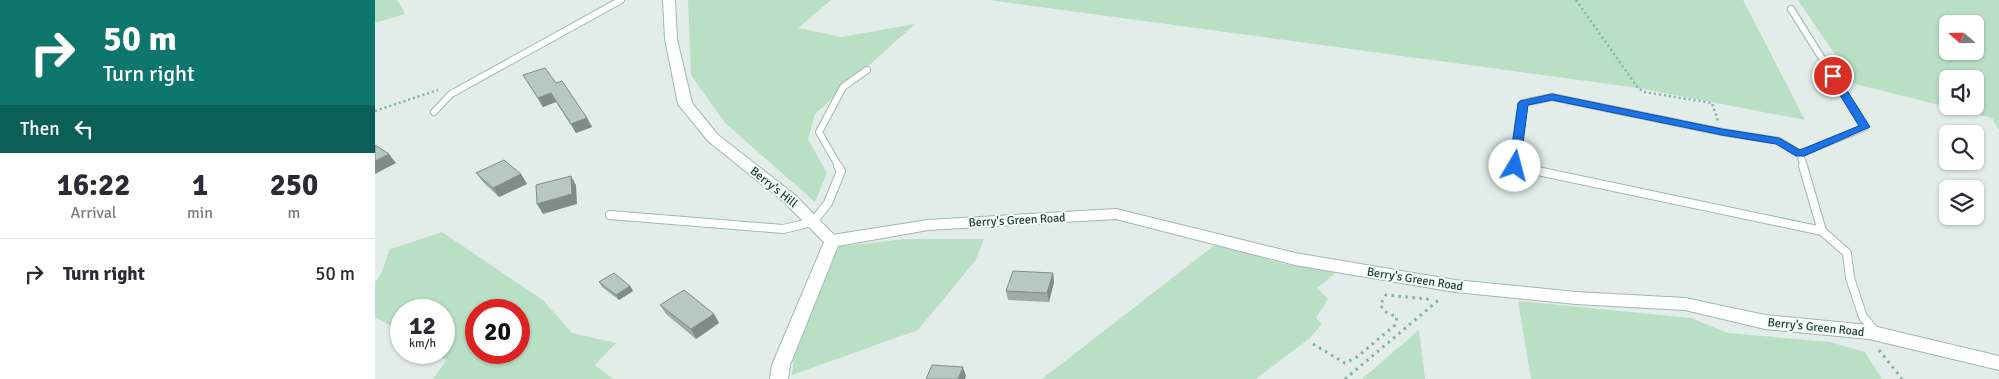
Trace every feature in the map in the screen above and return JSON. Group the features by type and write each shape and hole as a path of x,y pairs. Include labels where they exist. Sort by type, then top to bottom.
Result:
{"street":[{"name":"Berry's Hill","path":"669,0 671,39 685,104 713,138 789,198 833,241"},
{"name":"Berry's Green Road","path":"833,241 928,225 1116,214 1295,259 1447,285 1576,298 1685,304 1765,322 1874,333 1999,363"},
{"path":"779,379 781,365 833,241"}],"lane":[{"path":"434,112 451,94 621,0"},
{"path":"1791,9 1865,127 1800,154"},
{"path":"610,215 783,229 813,222 828,203 841,170 819,132 843,87 867,70"},
{"path":"1822,231 1800,154 1779,141 1722,132 1552,97 1523,103 1515,166 1822,231 1847,253 1850,278 1863,317 1874,333"}],"path":[{"path":"1577,0 1639,88 1644,92 1712,104 1722,132"},
{"path":"1313,344 1345,363 1357,357 1395,325 1397,317 1386,312 1380,304 1386,295 1428,299 1447,285"},
{"path":"1345,379 1447,285"},
{"path":"1874,333 1875,345 1903,379"}],"green space":[{"path":"375,0 397,0 405,14 375,23"},
{"path":"688,0 831,0 798,28 841,37 915,24 815,114 808,139 827,173 815,202 725,123 691,75"},
{"path":"989,0 1743,0 1805,120 1638,88"},
{"path":"1798,0 1999,0 1999,130 1992,118 1980,115 1984,115 1984,70 1939,70 1939,105 1855,84"},
{"path":"442,232 543,300 572,333 616,343 595,365 613,379 433,379 444,364 455,364 455,299 390,299 390,326 375,317 375,282 381,274 390,249"},
{"path":"905,239 984,239 975,261 918,330 792,375 795,345 836,247"},
{"path":"1216,244 1285,264 1339,270 1317,288 1328,299 1316,318 1322,324 1310,338 1256,379 1042,379"},
{"path":"1518,301 1691,318 1728,333 1830,342 1865,352 1882,379 1531,379"},
{"path":"1419,330 1425,379 1362,379"}],"building":[{"path":"545,68 556,83 562,81 587,118 571,124 551,93 538,98 523,75"},
{"path":"375,145 389,154 375,161"},
{"path":"504,160 521,174 493,188 476,173"},
{"path":"571,176 572,194 537,204 536,185"},
{"path":"1013,271 1053,273 1047,293 1006,291"},
{"path":"614,273 630,286 616,295 599,282"},
{"path":"684,290 714,314 691,329 660,305"},
{"path":"932,365 963,367 958,379 926,379"}],"route":[{"path":"1515,166 1523,103 1552,97 1722,132 1779,141 1800,154 1865,127 1833,76"}]}
